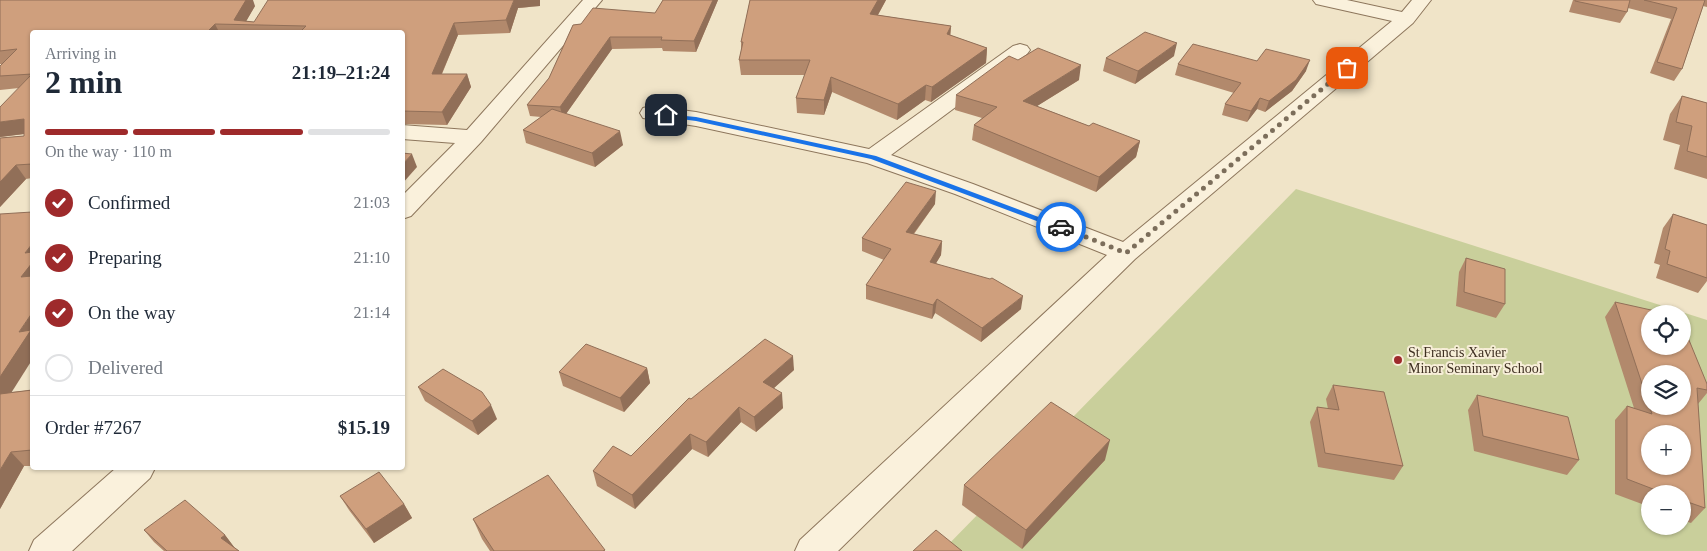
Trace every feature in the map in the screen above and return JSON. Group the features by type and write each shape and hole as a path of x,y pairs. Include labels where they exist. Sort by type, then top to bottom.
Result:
{"street":[{"path":"405,208 473,137 593,0"},
{"path":"1322,0 1414,9"},
{"path":"813,551 1126,253 1414,9"},
{"path":"873,157 1020,50"},
{"path":"651,113 696,119 873,157 964,189 1126,253"},
{"path":"405,132 473,137"},
{"path":"47,551 136,470"}],"green space":[{"name":"St Francis Xavier Minor Seminary School","path":"1296,189 1660,305 1641,305 1641,355 1691,355 1691,315 1707,320 1707,551 942,551"}],"building":[{"path":"0,0 246,0 234,20 254,22 268,0 514,0 506,20 454,23 432,74 467,74 442,112 405,111 405,30 302,30 306,26 215,24 209,30 30,30 30,74 0,76 0,66 17,49 0,51"},
{"path":"663,0 713,0 694,41 661,40 662,37 610,37 560,107 527,105 549,78 573,25 581,24 593,8 655,13"},
{"path":"750,0 878,0 870,14 951,26 947,34 987,48 932,87 926,85 898,104 831,77 824,100 796,98 810,60 739,60"},
{"path":"1575,0 1630,0 1627,12"},
{"path":"1644,0 1705,0 1682,69 1657,62 1677,8"},
{"path":"1145,32 1177,43 1138,71 1106,58"},
{"path":"1193,44 1257,61 1266,49 1310,60 1296,80 1269,101 1260,98 1251,111 1225,104 1241,83 1178,64"},
{"path":"1038,48 1081,65 1023,101 1089,126 1093,123 1140,141 1099,177 974,125 997,107 956,95 1009,56 1018,60"},
{"path":"30,76 30,164 16,165 0,182 0,138 24,136 24,119 0,122 0,107"},
{"path":"1682,96 1707,103 1707,157 1687,151 1692,126 1676,122"},
{"path":"552,109 620,131 592,153 523,130"},
{"path":"405,153 412,154 405,162"},
{"path":"906,182 936,191 906,232 942,241 930,262 992,278 1023,296 982,328 937,299 933,305 866,285 891,249 862,238"},
{"path":"30,212 30,247 25,253 30,252 30,266 21,277 30,276 30,316 19,332 30,332 0,377 0,214"},
{"path":"1673,214 1707,225 1707,278 1667,264 1670,251 1665,249"},
{"path":"1466,258 1505,269 1505,304 1464,292"},
{"path":"1615,302 1641,308 1641,355 1691,355 1691,345 1707,384 1707,390 1697,388 1705,508 1691,503 1691,485 1643,485 1627,479 1627,406 1641,410 1641,415 1691,415 1691,365 1641,365 1641,381"},
{"path":"765,339 793,356 763,382 782,393 754,417 739,407 706,442 690,434 632,495 593,471 613,446 631,456 689,398 691,399"},
{"path":"586,344 647,368 620,398 559,372"},
{"path":"443,369 482,392 491,405 472,421 418,387"},
{"path":"1333,385 1384,392 1403,466 1325,453 1317,407 1339,410"},
{"path":"30,390 30,450 11,452 0,470 0,394"},
{"path":"1477,395 1568,417 1579,460 1483,436"},
{"path":"1051,402 1110,440 1026,530 964,485"},
{"path":"379,472 404,504 366,529 340,496"},
{"path":"548,475 605,550 494,551 473,519"},
{"path":"185,500 225,535 221,538 239,551 167,551 144,530"},
{"path":"936,530 962,551 913,551"}],"way so far":[{"path":"1061,227 1126,253 1347,68"}],"place":[{"name":"St Francis Xavier Minor Seminary School","path":"1398,360"}],"route":[{"path":"666,115 696,119 873,157 964,189 1061,227"}]}
